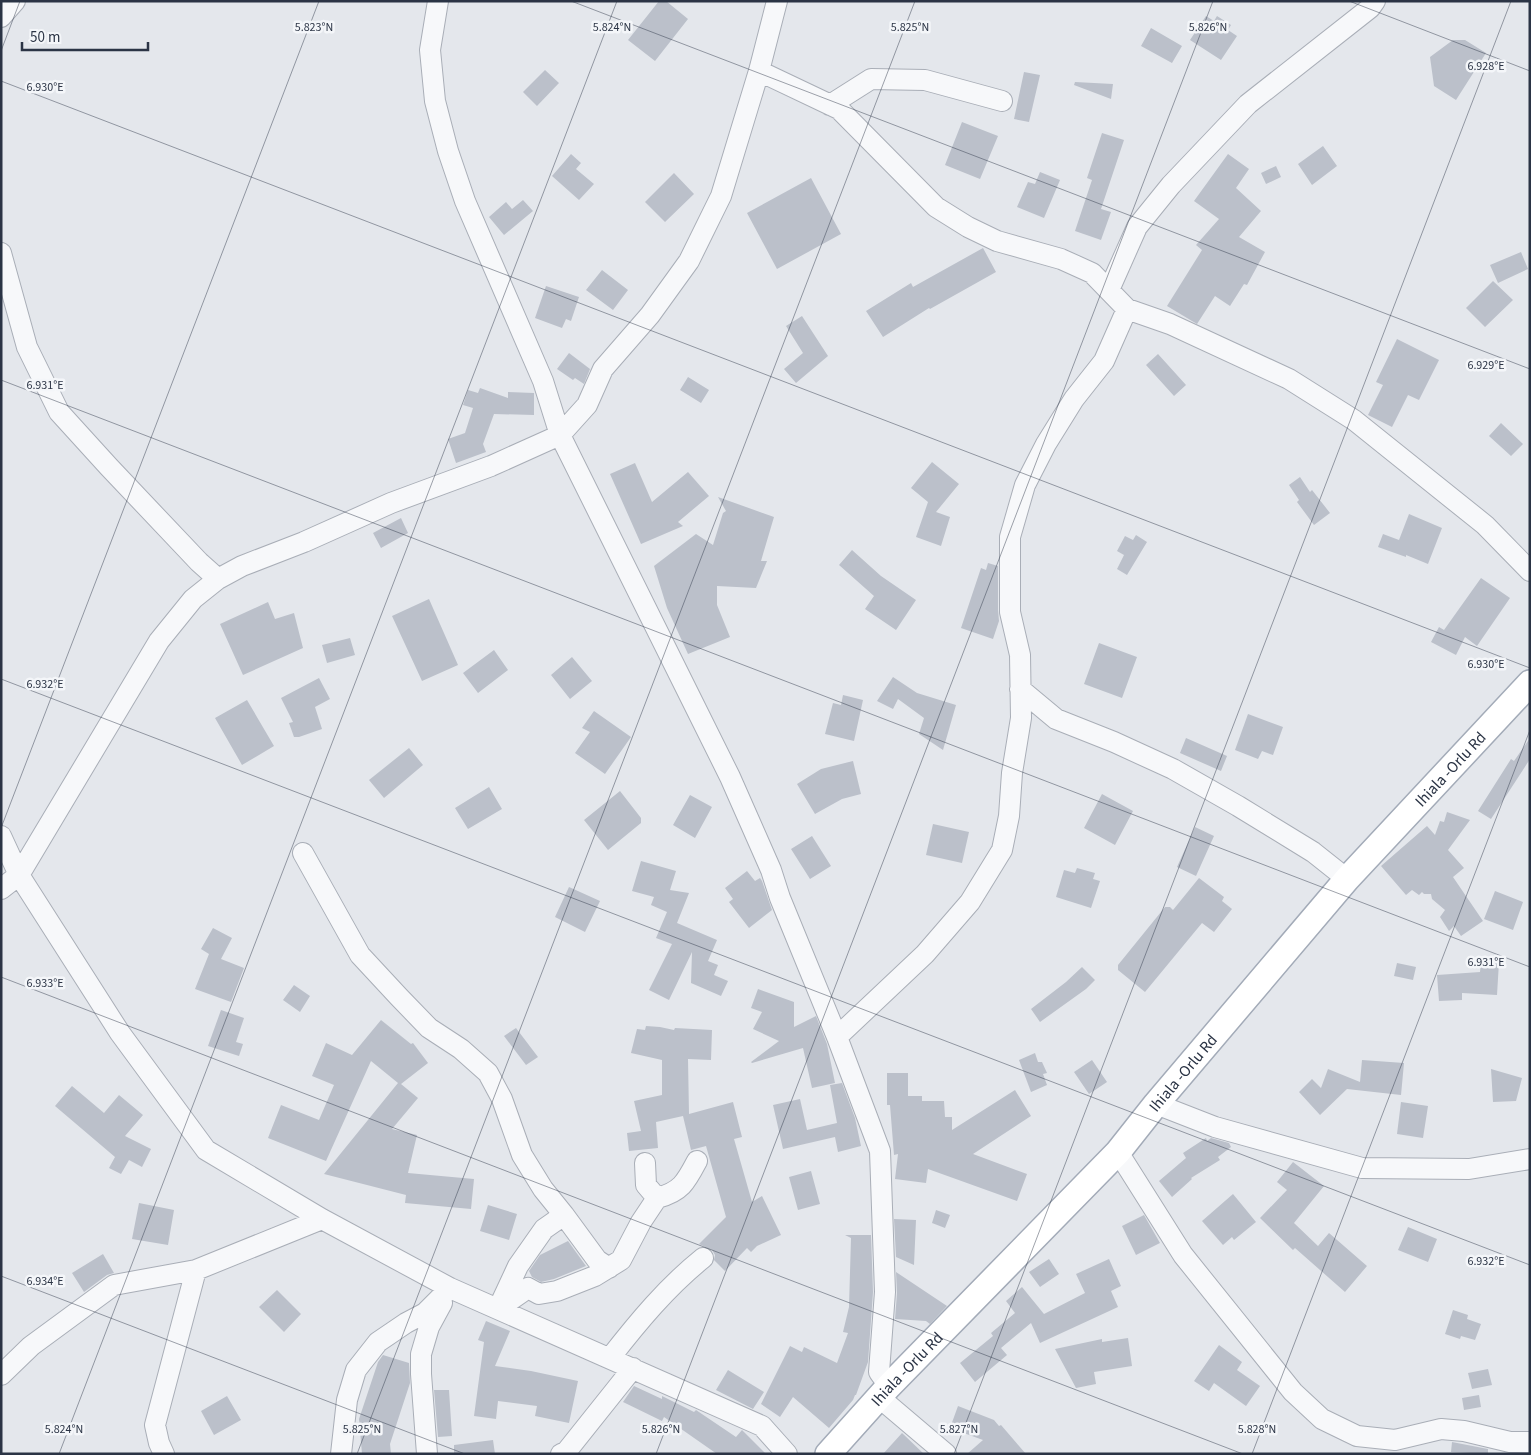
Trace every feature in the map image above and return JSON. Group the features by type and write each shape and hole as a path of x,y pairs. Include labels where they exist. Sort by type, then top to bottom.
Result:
{"main road":[{"name":"Ihiala -Orlu Rd","path":"828,1454 885,1392 1118,1152 1156,1104 1347,879 1530,683"}],"street":[{"path":"1,17 15,1"},
{"path":"438,1 430,50 434,101 465,201 543,381 560,435 730,777 771,870 780,898 838,1037 880,1151 885,1292 879,1372 885,1392 946,1454"},
{"path":"1,888 19,875 159,641 193,599 218,580 242,566 304,542 391,503 491,466 560,435 586,405 603,369 650,315 689,261 721,196 759,71 777,1"},
{"path":"1109,290 1137,227 1171,185 1248,104 1370,8 1375,1"},
{"path":"759,71 839,109 936,207 968,227 997,241 1061,260 1092,273 1127,309 1170,324 1289,379 1354,420 1485,525 1530,571"},
{"path":"830,104 871,79 925,80 1002,101"},
{"path":"1,253 27,347 59,412 218,580"},
{"path":"838,1037 925,954 970,902 1002,850 1009,816 1012,773 1021,718 1020,655 1010,612 1010,537 1025,485 1041,452 1074,399 1104,361 1127,309"},
{"path":"1020,689 1056,719 1114,742 1173,769 1238,806 1313,852 1347,879"},
{"path":"1,836 19,875 120,1034 206,1150 322,1219 450,1288 762,1426 787,1454"},
{"path":"302,852 360,955 430,1028 461,1048 488,1074 502,1100 522,1156 543,1189 597,1260 609,1268"},
{"path":"1156,1104 1216,1127 1362,1168 1469,1169 1530,1158"},
{"path":"1118,1152 1183,1255 1293,1392 1322,1420 1357,1436 1395,1440 1442,1429 1464,1431 1510,1442 1530,1442"},
{"path":"498,1309 528,1288 539,1294 557,1291 595,1276 621,1260 641,1222 657,1198 670,1195 681,1188 697,1161"},
{"path":"645,1163 646,1185 657,1198"},
{"path":"498,1309 518,1266 544,1229 564,1215"},
{"path":"1,1376 31,1346 114,1285 196,1270 322,1219"},
{"path":"610,1358 647,1311 688,1270 703,1258"},
{"path":"164,1454 159,1443 155,1425 196,1270"},
{"path":"341,1454 347,1400 356,1370 378,1342 425,1313 450,1288"},
{"path":"426,1454 421,1354 429,1327 450,1288"},
{"path":"561,1454 566,1452 633,1368"},
{"path":"1378,1454 1395,1440"}],"building":[{"path":"659,1 666,1 688,19 655,61 628,40"},
{"path":"1206,16 1214,21 1217,16 1231,25 1228,30 1237,36 1221,60 1190,40"},
{"path":"1151,28 1182,46 1172,63 1141,46"},
{"path":"1453,40 1465,40 1486,53 1456,100 1434,86 1430,57"},
{"path":"545,70 559,83 537,106 523,92"},
{"path":"1024,72 1040,75 1029,122 1014,119"},
{"path":"1075,82 1113,84 1111,99 1074,85"},
{"path":"962,122 998,136 980,179 945,165"},
{"path":"1102,133 1124,140 1101,209 1111,212 1101,240 1075,231 1092,180 1087,178"},
{"path":"1323,146 1337,166 1312,185 1298,164"},
{"path":"571,154 581,163 576,169 594,184 579,200 552,176"},
{"path":"1228,154 1249,169 1236,188 1261,211 1239,237 1265,252 1247,285 1244,284 1230,306 1215,296 1197,324 1167,306 1202,250 1196,245 1219,219 1194,201"},
{"path":"1276,166 1281,177 1266,184 1261,173"},
{"path":"1040,172 1060,180 1044,218 1017,207 1028,182 1035,184"},
{"path":"674,173 694,194 665,222 645,202"},
{"path":"811,178 841,234 777,269 747,213"},
{"path":"523,200 533,211 504,235 489,217 506,202 512,209"},
{"path":"983,248 996,272 929,308 883,337 866,311 911,283 913,287"},
{"path":"1521,252 1528,269 1498,283 1490,265"},
{"path":"602,270 628,290 613,310 586,290"},
{"path":"1493,281 1513,300 1485,327 1466,308"},
{"path":"546,286 579,297 571,321 566,319 562,328 535,318"},
{"path":"802,316 828,356 796,383 784,369 803,353 786,326"},
{"path":"1397,339 1439,360 1419,400 1408,395 1392,427 1368,415 1383,385 1376,382"},
{"path":"569,353 590,369 584,384 575,378 573,380 557,369"},
{"path":"1158,354 1186,385 1174,396 1146,365"},
{"path":"688,377 709,390 701,403 680,390"},
{"path":"480,388 508,398 508,392 534,393 534,415 494,414 483,444 486,452 456,463 448,439 465,433 473,408 463,405 468,390 478,393"},
{"path":"1501,423 1523,444 1511,456 1489,436"},
{"path":"932,462 959,484 936,512 950,517 941,546 916,537 928,502 911,488"},
{"path":"635,463 652,502 688,472 709,496 678,522 683,526 641,544 610,474"},
{"path":"1300,477 1310,492 1312,490 1330,513 1314,525 1297,502 1299,500 1289,485"},
{"path":"718,497 774,517 761,561 767,561 756,588 717,586 717,605 730,637 688,654 667,608 654,566 696,534 713,545 723,513 726,511"},
{"path":"1409,514 1442,528 1428,564 1378,547 1383,534 1399,540"},
{"path":"401,518 408,533 381,548 373,533"},
{"path":"1136,535 1147,542 1127,575 1117,569 1124,555 1117,551 1125,536 1133,540"},
{"path":"852,550 881,576 916,600 896,630 865,609 874,596 839,565"},
{"path":"988,563 998,566 999,621 993,639 961,628 981,568 986,570"},
{"path":"1481,578 1510,598 1477,646 1465,637 1456,655 1431,642 1439,627 1444,630"},
{"path":"429,599 458,665 422,681 392,616"},
{"path":"268,602 275,619 294,613 303,648 243,675 220,624"},
{"path":"350,638 355,655 327,663 322,645"},
{"path":"1099,643 1137,657 1122,698 1084,684"},
{"path":"494,650 508,670 478,693 463,673"},
{"path":"572,657 592,681 570,699 551,675"},
{"path":"893,677 917,693 956,705 943,750 919,734 924,718 898,699 893,709 877,701"},
{"path":"319,678 330,699 315,707 322,729 294,737 289,723 293,722 281,698"},
{"path":"843,695 863,700 854,741 825,734 833,703 841,705"},
{"path":"247,700 274,746 242,765 215,718"},
{"path":"594,711 631,737 605,774 575,753 590,732 582,728"},
{"path":"1248,714 1283,727 1273,755 1262,751 1258,759 1235,750"},
{"path":"1186,738 1227,756 1221,771 1180,753"},
{"path":"1530,738 1530,759 1491,819 1478,811 1511,759 1514,761"},
{"path":"409,748 423,765 384,798 369,780"},
{"path":"853,761 861,794 842,799 815,814 797,784 821,769"},
{"path":"489,787 502,809 468,829 455,808"},
{"path":"620,791 641,818 641,823 608,850 584,820"},
{"path":"1102,794 1133,811 1115,845 1084,828"},
{"path":"690,795 712,807 695,838 673,825"},
{"path":"1447,812 1470,820 1448,850 1464,868 1453,877 1483,921 1461,936 1454,926 1449,931 1440,917 1445,910 1432,899 1431,894 1424,894 1422,892 1419,895 1412,890 1406,895 1381,866 1427,826 1435,835 1440,821 1444,822"},
{"path":"933,824 969,832 962,863 926,855"},
{"path":"1195,827 1214,836 1196,876 1177,867"},
{"path":"812,836 831,866 810,879 791,849"},
{"path":"641,861 676,871 670,890 689,893 677,923 717,940 708,961 718,965 714,975 728,981 721,996 691,983 692,952 669,1000 649,990 672,944 656,938 667,912 651,905 654,897 632,891"},
{"path":"1077,868 1095,873 1093,879 1100,881 1091,908 1056,897 1064,870 1075,873"},
{"path":"747,871 755,881 760,878 762,881 772,910 749,928 729,902 733,899 725,888"},
{"path":"1199,878 1224,897 1222,901 1232,909 1214,932 1202,923 1145,992 1118,970 1118,965 1165,907 1170,907 1173,910"},
{"path":"569,887 600,901 585,932 555,917"},
{"path":"1495,891 1523,902 1513,930 1484,919"},
{"path":"213,928 232,938 221,959 244,968 231,1002 195,989 209,954 201,949"},
{"path":"1481,962 1499,962 1497,995 1462,993 1462,1000 1439,1001 1437,975 1480,972"},
{"path":"1397,963 1416,967 1413,980 1394,976"},
{"path":"1082,967 1095,980 1086,989 1040,1022 1031,1009"},
{"path":"294,985 310,996 300,1012 283,1000"},
{"path":"758,989 794,1002 794,1027 816,1016 827,1044 835,1083 812,1088 803,1048 751,1062 779,1041 753,1029 762,1012 751,1008"},
{"path":"221,1010 244,1018 236,1042 243,1044 239,1056 208,1046"},
{"path":"381,1020 411,1044 413,1043 428,1063 401,1084 418,1098 392,1129 417,1135 408,1173 474,1179 471,1209 405,1203 406,1195 324,1174 398,1083 371,1061 326,1161 268,1138 281,1105 319,1120 334,1085 312,1076 326,1043 352,1055"},
{"path":"646,1026 674,1030 675,1028 712,1030 711,1060 688,1059 689,1114 733,1102 742,1137 734,1139 752,1202 762,1196 781,1235 757,1246 751,1252 747,1248 725,1271 714,1260 715,1255 712,1250 699,1244 726,1217 706,1146 691,1150 683,1116 656,1122 658,1148 629,1151 627,1133 641,1131 634,1101 662,1095 662,1060 631,1053 637,1029 645,1030"},
{"path":"516,1028 538,1057 526,1065 504,1036"},
{"path":"1035,1053 1038,1062 1042,1062 1047,1073 1043,1074 1047,1085 1031,1092 1019,1060"},
{"path":"1092,1060 1107,1082 1089,1094 1074,1072"},
{"path":"1362,1060 1404,1063 1401,1095 1347,1089 1320,1115 1299,1092 1312,1079 1321,1088 1328,1069 1360,1082"},
{"path":"1491,1069 1522,1078 1516,1101 1493,1102"},
{"path":"887,1073 908,1073 908,1096 922,1096 922,1101 944,1101 945,1117 952,1117 952,1130 1015,1090 1031,1116 973,1154 1027,1174 1017,1201 928,1169 926,1183 895,1179 898,1154 894,1155 890,1105 887,1105"},
{"path":"842,1083 855,1118 861,1146 838,1152 835,1137 783,1149 773,1105 800,1099 807,1130 837,1123 830,1085"},
{"path":"72,1086 104,1113 119,1095 143,1115 125,1136 151,1149 142,1167 129,1160 121,1174 109,1168 115,1157 55,1106"},
{"path":"1401,1102 1428,1106 1423,1138 1397,1134"},
{"path":"1206,1138 1207,1141 1211,1138 1229,1143 1231,1147 1218,1157 1220,1160 1191,1178 1172,1197 1159,1181 1186,1158 1183,1153"},
{"path":"1293,1162 1324,1186 1294,1223 1318,1246 1329,1233 1367,1266 1345,1292 1295,1248 1293,1250 1260,1218 1287,1190 1277,1182"},
{"path":"811,1171 820,1204 798,1210 789,1177"},
{"path":"1233,1194 1256,1222 1234,1240 1232,1237 1223,1245 1202,1221"},
{"path":"139,1203 174,1210 168,1245 132,1239"},
{"path":"488,1205 517,1214 509,1240 480,1231"},
{"path":"936,1210 950,1215 945,1228 932,1223"},
{"path":"1144,1215 1160,1243 1136,1255 1122,1226"},
{"path":"894,1219 916,1220 914,1265 896,1257"},
{"path":"1408,1227 1437,1239 1428,1262 1398,1250"},
{"path":"845,1235 871,1235 873,1292 868,1362 856,1395 829,1428 793,1397 780,1417 761,1404 790,1346 802,1352 804,1347 837,1363 848,1333 843,1332 849,1307 851,1238"},
{"path":"568,1241 586,1266 554,1279 541,1282 532,1277 529,1271 540,1255"},
{"path":"103,1254 114,1273 107,1275 84,1292 72,1273"},
{"path":"1049,1259 1059,1274 1040,1287 1029,1272"},
{"path":"1109,1259 1121,1286 1111,1291 1118,1307 1040,1343 1031,1323 1001,1348 1007,1355 975,1382 960,1363 993,1336 991,1333 1015,1313 1006,1301 1022,1287 1044,1314 1085,1293 1076,1274"},
{"path":"896,1272 947,1306 930,1324 926,1321 895,1319"},
{"path":"277,1290 301,1314 284,1332 259,1307"},
{"path":"1453,1310 1468,1315 1467,1319 1481,1324 1475,1340 1461,1336 1460,1339 1445,1334"},
{"path":"486,1321 510,1331 495,1366 578,1381 569,1423 535,1416 537,1406 498,1401 496,1419 474,1416 484,1342 478,1340"},
{"path":"1128,1338 1132,1366 1094,1372 1096,1384 1076,1388 1055,1349 1102,1339 1102,1342"},
{"path":"1219,1345 1242,1362 1237,1370 1260,1386 1246,1406 1214,1383 1209,1391 1194,1381"},
{"path":"383,1355 409,1363 410,1383 390,1444 391,1454 362,1454 359,1419 378,1362"},
{"path":"1488,1369 1492,1385 1472,1389 1468,1373"},
{"path":"728,1370 764,1392 753,1409 716,1390"},
{"path":"634,1386 662,1399 662,1396 694,1412 696,1410 736,1437 742,1430 766,1454 717,1454 664,1417 662,1421 623,1402"},
{"path":"434,1390 449,1390 452,1436 438,1437"},
{"path":"1479,1395 1481,1407 1464,1410 1462,1398"},
{"path":"227,1396 241,1420 214,1435 201,1411"},
{"path":"958,1406 994,1420 999,1426 1001,1425 1026,1454 967,1454 983,1440 950,1428"},
{"path":"902,1433 924,1454 883,1454"},
{"path":"493,1440 495,1454 454,1454 454,1445"},
{"path":"1452,1442 1488,1449 1488,1454 1451,1452"}]}
